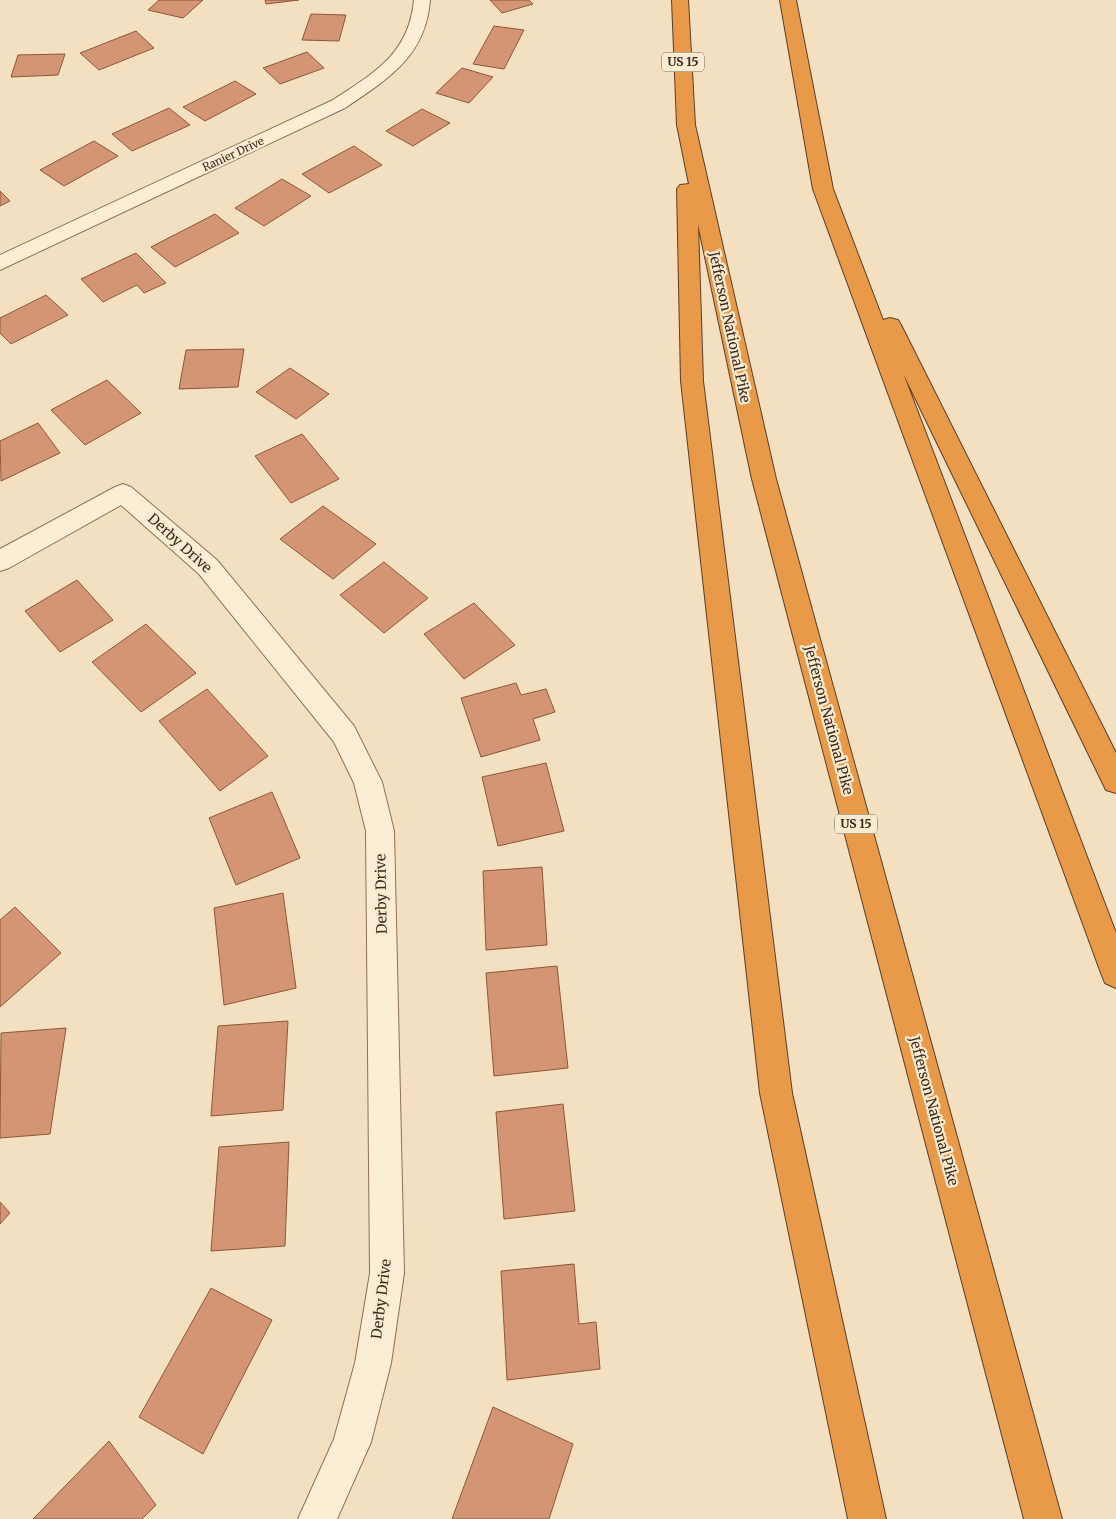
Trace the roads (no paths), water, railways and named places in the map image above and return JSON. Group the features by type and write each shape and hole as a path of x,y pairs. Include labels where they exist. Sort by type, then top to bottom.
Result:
{"highway":[{"name":"Jefferson National Pike","path":"680,0 686,125 764,479 1043,1519"},
{"path":"788,0 823,189 1116,973"},
{"path":"686,125 692,380 776,1093 867,1519"},
{"path":"823,189 1116,781"}],"street":[{"name":"Ranier Drive","path":"0,263 339,104 383,73 406,51 420,25 422,0"},
{"name":"Derby Drive","path":"0,561 124,493 208,567 344,734 368,782 380,830 388,1273 373,1363 352,1442 317,1519"}]}
